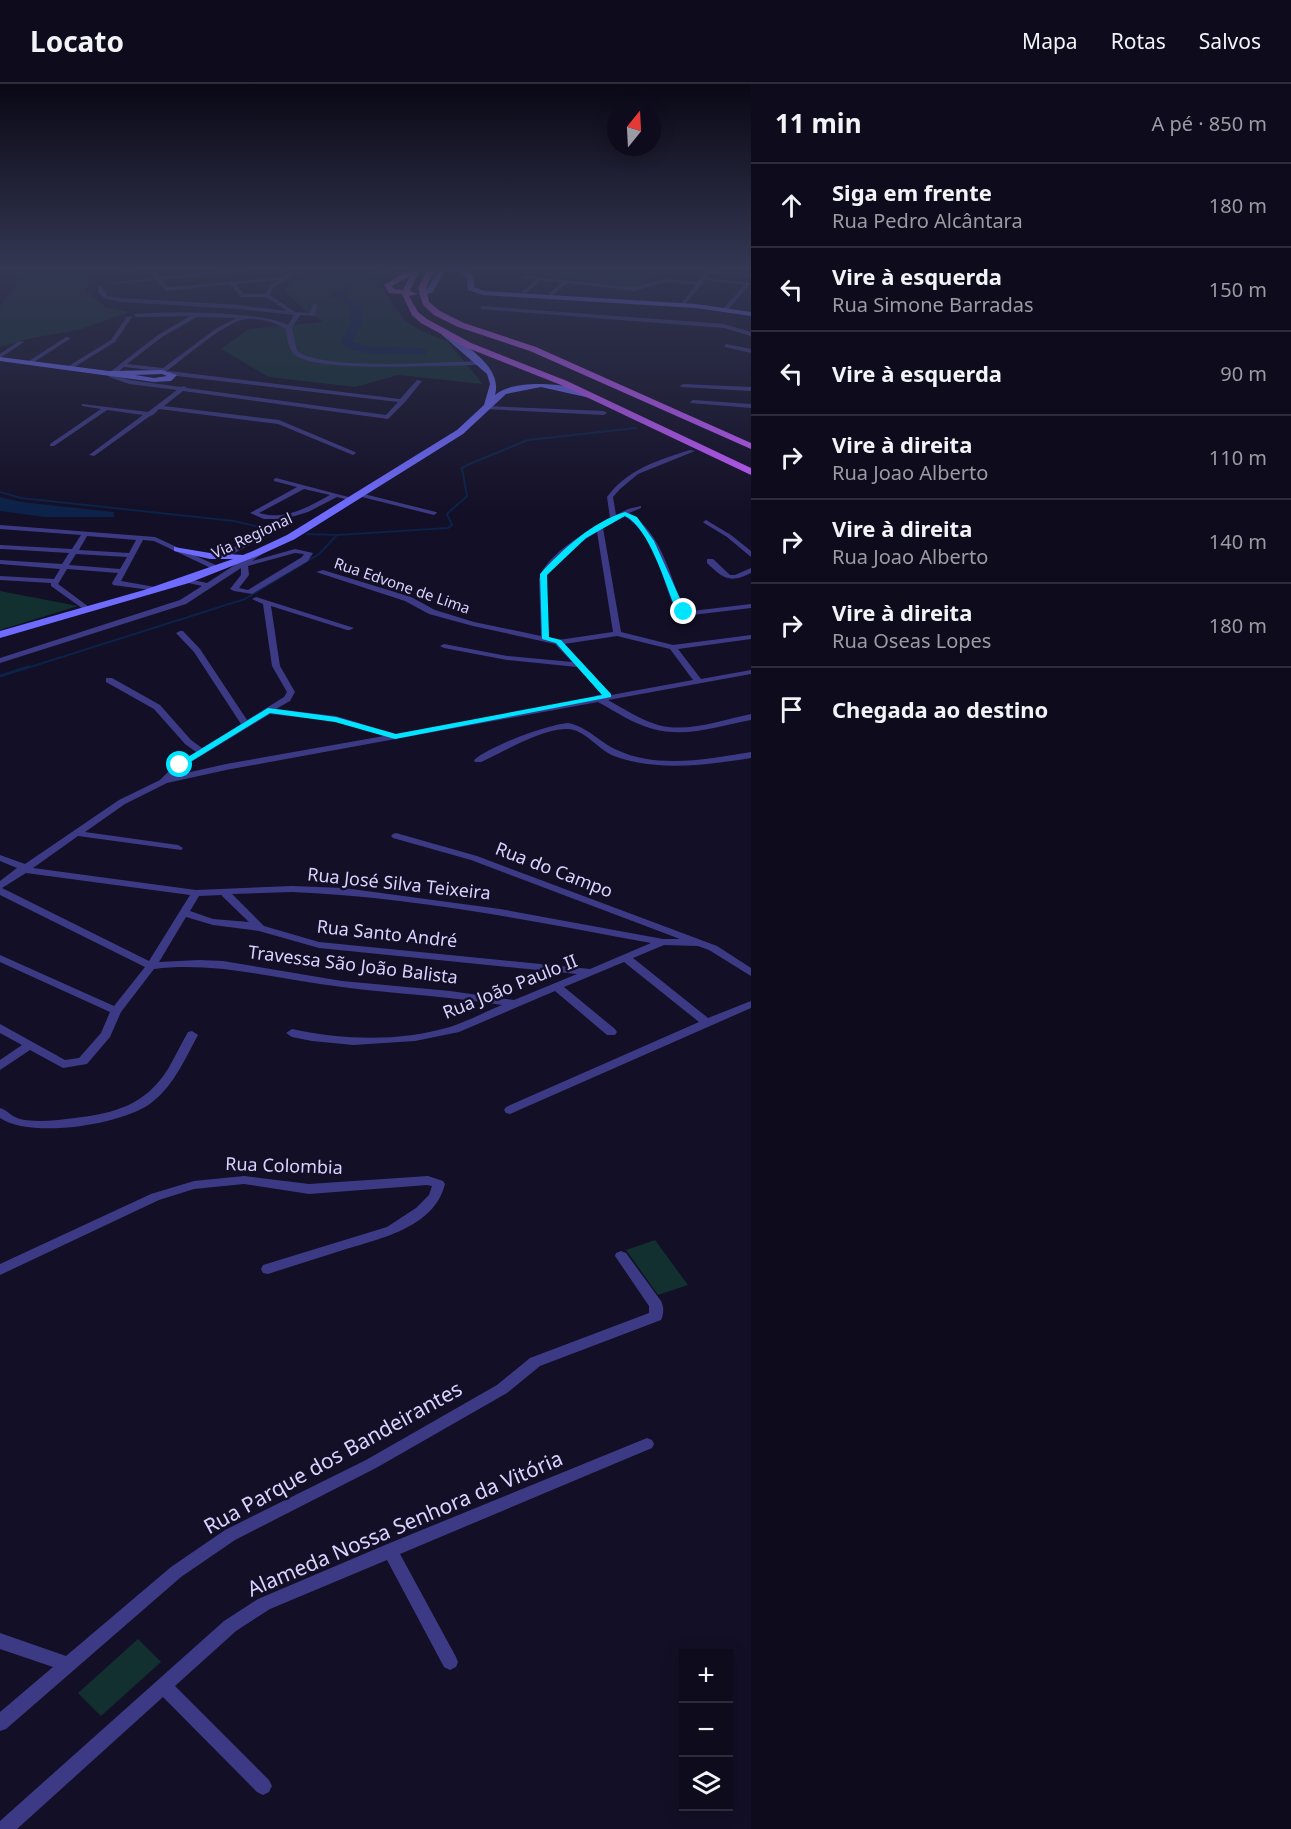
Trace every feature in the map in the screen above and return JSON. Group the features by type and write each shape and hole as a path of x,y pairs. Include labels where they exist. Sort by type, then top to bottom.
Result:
{"main road":[{"path":"463,348 493,377 488,407"},
{"path":"476,348 591,396 751,472"},
{"path":"531,348 751,446"},
{"path":"0,357 159,380 171,378 173,375 165,371"},
{"name":"Via Regional","path":"0,634 154,590 215,570 262,551 356,497 460,432 503,392 529,385 551,386 591,396"},
{"path":"185,580 188,567 183,551 220,557 262,551"}],"street":[{"path":"29,363 53,348"},
{"path":"69,368 101,348"},
{"path":"144,348 112,373 112,377 122,381 156,386 388,417 418,381"},
{"path":"165,371 194,348"},
{"path":"294,348 295,353 315,360 356,364 480,363"},
{"path":"123,365 403,401"},
{"path":"92,455 151,414 199,376"},
{"path":"683,386 751,389"},
{"path":"693,402 751,406"},
{"path":"84,405 151,414"},
{"path":"160,407 279,422 353,453"},
{"path":"488,407 604,413"},
{"path":"52,445 106,408"},
{"path":"614,518 610,497 628,478 637,471 692,451"},
{"path":"276,480 336,495 434,513"},
{"path":"285,519 253,513 303,487"},
{"path":"220,557 273,531 285,519 336,495"},
{"path":"545,639 544,574 584,537 614,518 639,507"},
{"path":"625,514 634,518 651,541 680,610 692,613 751,606"},
{"path":"706,522 729,536 751,555"},
{"path":"0,527 141,537 162,541 215,570"},
{"path":"600,528 617,634"},
{"path":"55,582 85,534"},
{"path":"141,537 116,583 154,590"},
{"path":"3,547 130,555"},
{"path":"296,550 309,553 305,559 249,592 234,589 245,575 242,565 296,550"},
{"path":"0,661 170,608 197,595 262,551"},
{"path":"710,561 726,578 736,579 751,570"},
{"path":"0,562 121,571"},
{"name":"Rua Edvone de Lima","path":"320,572 408,599 432,612 462,621 558,642"},
{"path":"0,579 55,582 86,609"},
{"path":"185,580 210,586"},
{"path":"256,599 350,628"},
{"path":"164,781 180,765 287,699 291,692 276,666 267,604"},
{"path":"180,633 204,661 246,726"},
{"path":"558,642 617,634 673,647 751,637"},
{"path":"558,642 608,696"},
{"path":"444,646 507,658 579,665"},
{"path":"673,647 699,682"},
{"path":"0,886 122,802 164,781 226,767 597,698 751,672"},
{"path":"109,680 157,708 188,742 202,752"},
{"path":"597,698 628,715 665,729 684,729 751,717"},
{"path":"268,711 336,719 395,737"},
{"path":"478,760 532,736 568,726 576,728 614,752 648,760 691,763 751,754"},
{"path":"75,833 178,848"},
{"name":"Rua do Campo","path":"396,836 474,858 699,943 728,955 751,973"},
{"name":"Rua José Silva Teixeira","path":"0,858 24,868 196,893 226,894 292,889 344,891 500,912 663,942"},
{"path":"0,891 151,966"},
{"path":"0,1028 63,1064 83,1061 106,1034 116,1011 151,966 196,893"},
{"path":"226,894 260,927"},
{"name":"Rua Santo André","path":"185,912 206,922 260,927 297,940 337,947 590,972"},
{"name":"Rua João Paulo II","path":"292,1034 315,1039 348,1041 421,1036 455,1029 663,942 699,943"},
{"path":"0,958 116,1011"},
{"path":"626,958 707,1023"},
{"name":"Travessa São João Balista","path":"151,966 178,961 229,964 248,970 340,984 432,992 515,1004"},
{"path":"557,987 611,1032"},
{"path":"510,1110 751,1004"},
{"path":"0,1112 17,1122 42,1125 124,1112 144,1103 157,1091 171,1073 192,1035"},
{"path":"0,1065 28,1046"},
{"name":"Rua Colombia","path":"0,1270 154,1197 194,1185 244,1180 309,1189 428,1180 439,1184 434,1198 406,1222 392,1230 268,1269"},
{"name":"Rua Parque dos Bandeirantes","path":"0,1723 66,1664 176,1572 230,1535 371,1464 502,1389 535,1362 656,1316 656,1305 621,1256"},
{"name":"Alameda Nossa Senhora da Vitória","path":"4,1829 230,1626 264,1604 646,1444"},
{"path":"390,1550 450,1662"},
{"path":"0,1641 66,1664"},
{"path":"164,1687 263,1786"}],"green space":[{"path":"453,348 483,384 398,375 355,387 269,377 221,349"},
{"path":"0,591 78,606 0,630"},
{"path":"655,1240 688,1285 658,1295 626,1250"},
{"path":"138,1639 161,1662 101,1716 78,1693"}],"water":[{"path":"0,497 21,502 114,512 114,517 44,517 0,511"}],"waterway":[{"path":"362,348 372,351 422,352"},
{"path":"307,534 337,535 448,528 452,525 447,514 467,496 462,468 467,465 528,440 636,428"},
{"path":"0,492 21,498 234,521 268,529"},
{"path":"24,669 245,599 319,554 336,536"},
{"path":"0,676 28,667"}],"route":[{"path":"180,765 268,711 297,712 336,719 395,737 608,696 558,642 545,639 544,574 546,569 584,537 614,518 625,514 634,518 651,541 680,610 684,612"}]}
